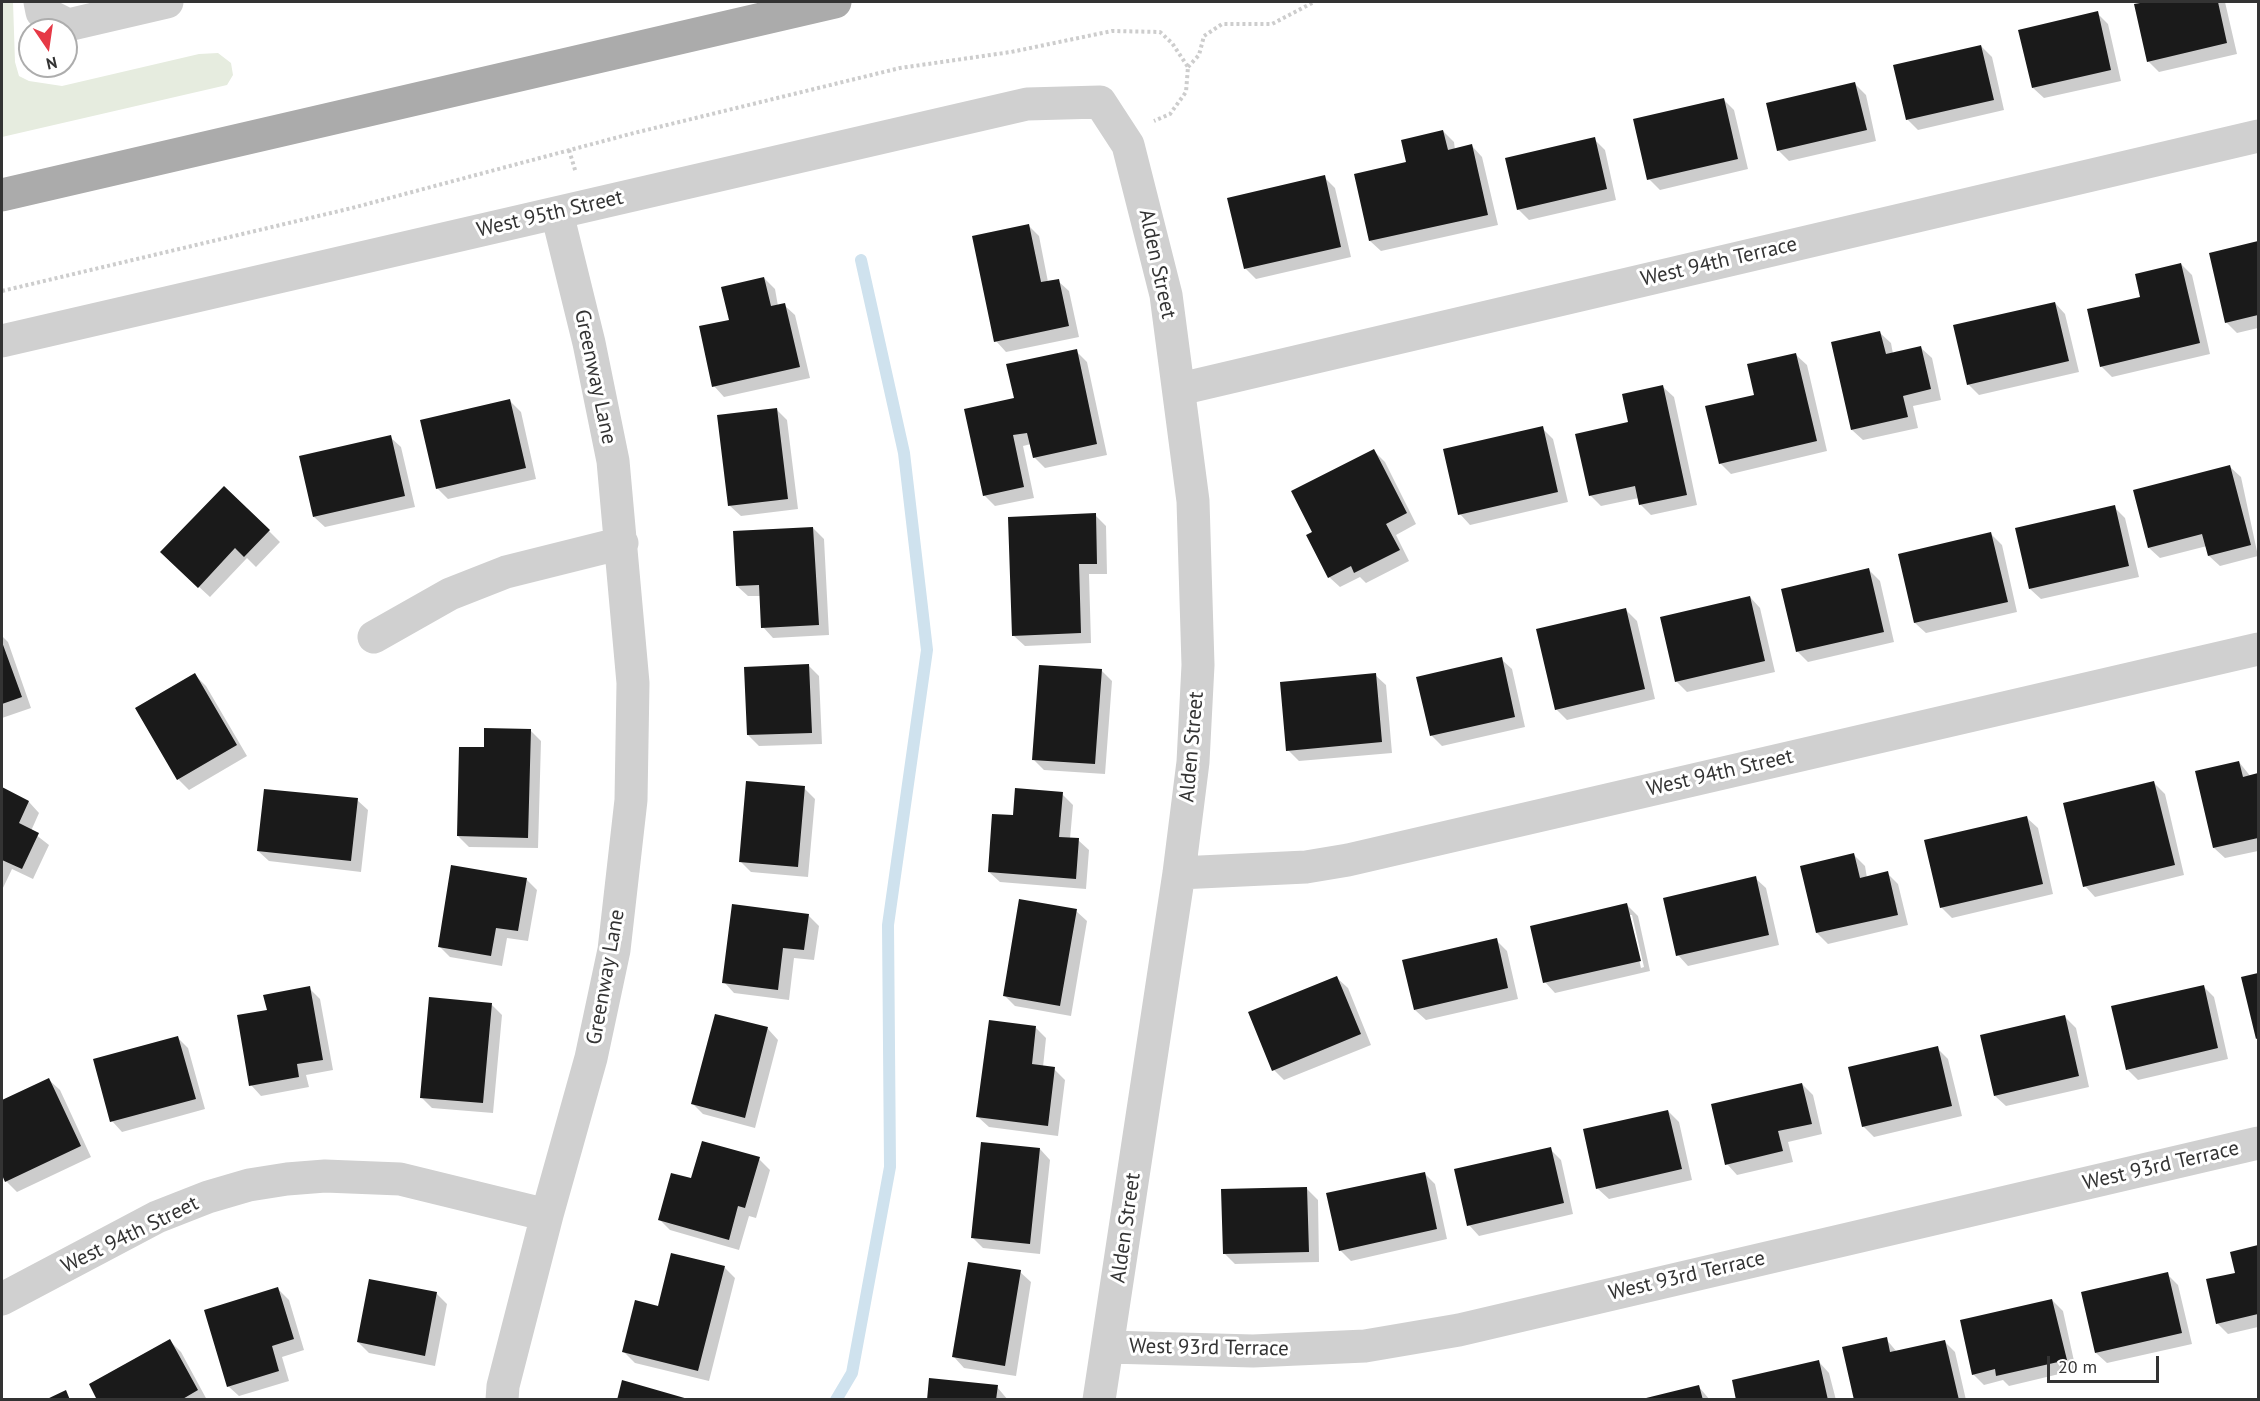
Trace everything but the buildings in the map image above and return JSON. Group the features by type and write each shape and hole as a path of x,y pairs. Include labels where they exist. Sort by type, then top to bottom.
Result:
{"main road":[{"path":"2,195 835,2"}],"street":[{"path":"40,2 42,12 68,25 167,2"},
{"name":"Alden Street","path":"1099,1400 1109,1347 1179,873 1192,762 1198,665 1193,501 1166,295 1128,145 1100,102"},
{"name":"West 95th Street","path":"2,341 1027,104 1100,102"},
{"name":"West 94th Terrace","path":"1180,388 2259,136"},
{"name":"Greenway Lane","path":"502,1400 503,1386 547,1215 591,1058 611,961 631,800 633,683 622,543 610,450 589,343 557,213"},
{"path":"374,637 450,594 506,572 622,543"},
{"name":"West 94th Street","path":"1179,873 1306,867 1348,860 2259,649"},
{"name":"West 93rd Terrace","path":"1109,1347 1264,1351 1365,1346 1459,1330 2259,1143"},
{"name":"West 94th Street","path":"2,1299 157,1217 239,1188 287,1179 325,1176 400,1179 547,1215"}],"path":[{"path":"1128,145 1154,121 1170,114 1186,92 1188,67 1199,55 1204,36 1222,24 1272,24 1314,2"},
{"path":"2,291 352,208 630,134 900,68 1011,52 1112,31 1160,32 1172,43 1188,67"}],"shaded area":[{"path":"2,2 13,2 15,62 18,78 29,81 62,86 199,54 218,53 231,63 233,75 227,85 2,137"}],"waterway":[{"path":"836,1400 852,1373 890,1167 888,925 927,650 904,453 861,260"}]}
